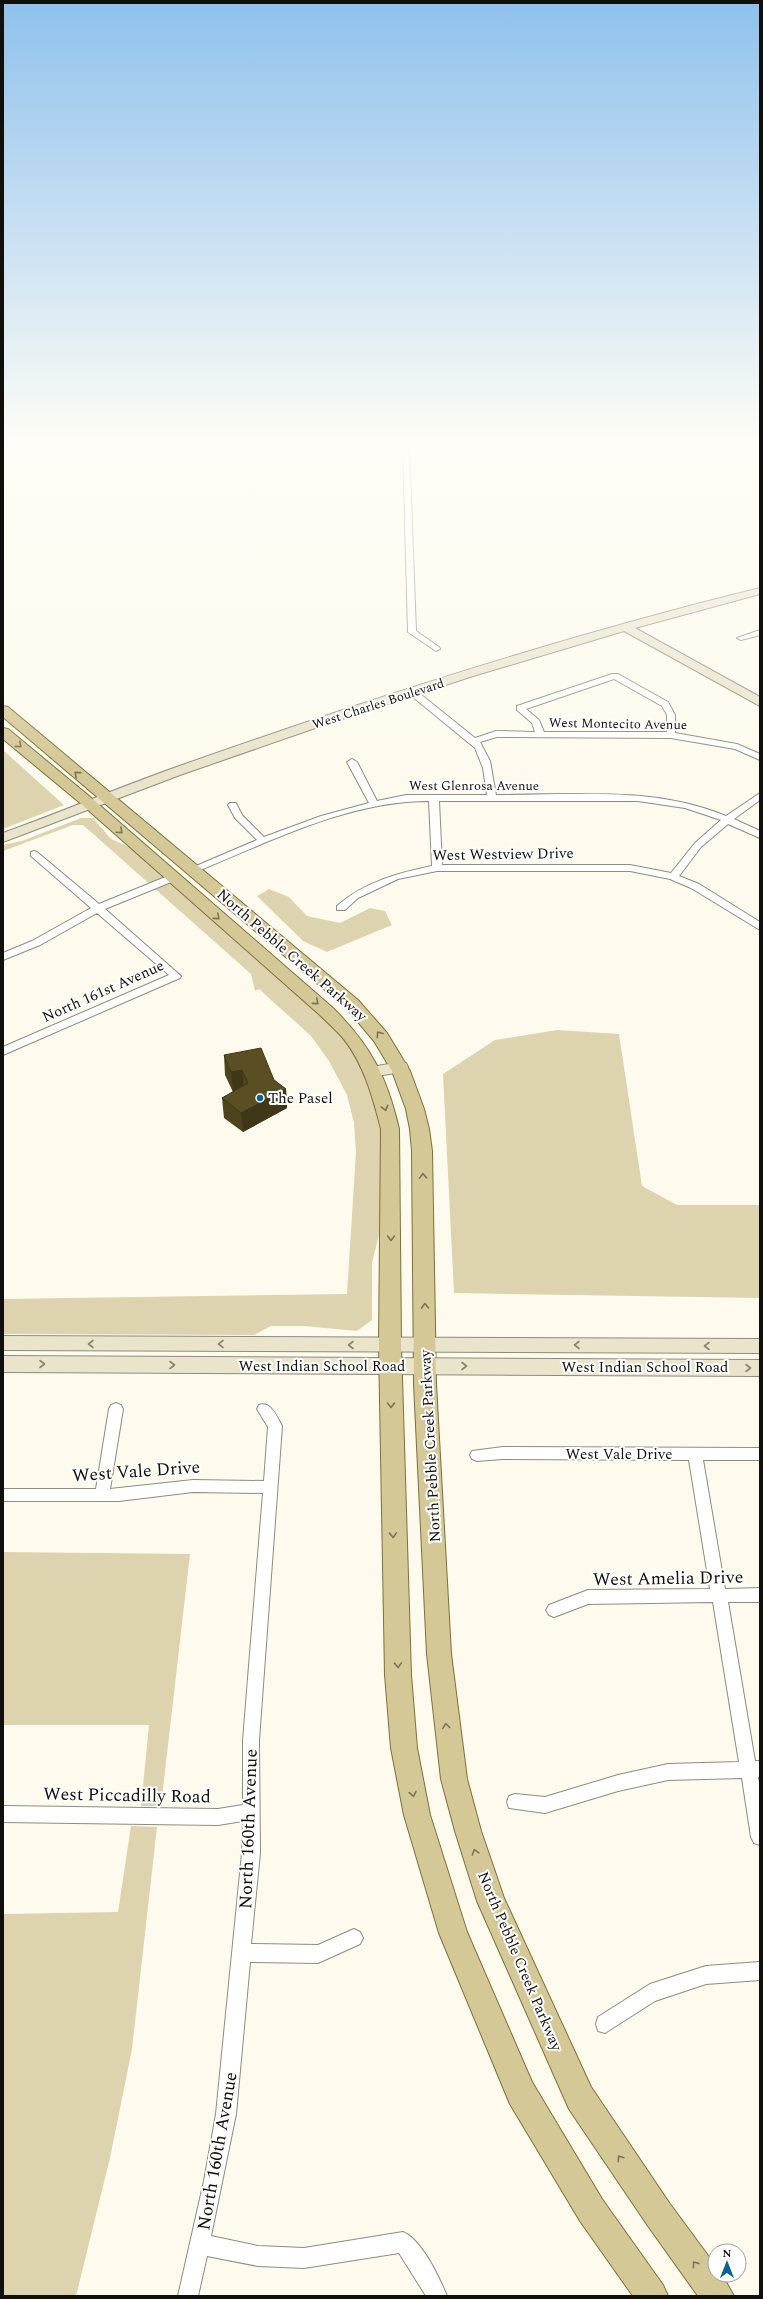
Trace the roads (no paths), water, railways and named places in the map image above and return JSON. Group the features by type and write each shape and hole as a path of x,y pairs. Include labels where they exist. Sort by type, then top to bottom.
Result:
{"main road":[{"name":"North Pebble Creek Parkway","path":"3,710 194,869 352,1004 372,1024 400,1067 414,1103 421,1137 425,1356 440,1668 454,1779 468,1831 491,1901 580,2098 659,2215 718,2296"},
{"name":"North Pebble Creek Parkway","path":"3,732 90,805 327,1012 350,1035 372,1072 386,1110 391,1143 391,1356 398,1675 404,1748 417,1815 452,1933 521,2093 591,2210 652,2296"}],"street":[{"path":"409,553 412,632 436,649"},
{"name":"West Charles Boulevard","path":"3,838 174,773 410,692 626,627 760,591"},
{"path":"626,627 760,702"},
{"path":"741,638 760,632"},
{"path":"540,734 536,722 520,708 615,676 665,704 671,715 671,735"},
{"path":"410,692 474,741 482,750 488,763 492,798"},
{"name":"West Montecito Avenue","path":"474,741 496,734 671,735 738,747 760,757"},
{"path":"352,762 374,803"},
{"path":"673,877 698,845 728,819 760,796"},
{"name":"West Glenrosa Avenue","path":"194,869 322,817 374,803 406,798 664,800 690,805 728,819 760,835"},
{"path":"434,798 437,868"},
{"path":"233,805 238,816 263,841"},
{"name":"North 161st Avenue","path":"3,1051 176,976 34,854"},
{"name":"West Westview Drive","path":"342,908 354,896 395,877 437,868 630,868 673,877 712,895 760,927"},
{"path":"3,957 36,943 98,908 172,878"},
{"path":"372,1072 400,1067"},
{"name":"West Indian School Road","path":"3,1343 391,1356"},
{"name":"West Indian School Road","path":"3,1364 425,1356 760,1346"},
{"name":"West Indian School Road","path":"425,1356 760,1368"},
{"path":"102,1495 116,1409"},
{"name":"North 160th Avenue","path":"188,2296 226,2114 251,1853 250,1740 275,1426 264,1409"},
{"name":"West Vale Drive","path":"477,1455 503,1453 760,1454"},
{"path":"695,1454 720,1597 754,1769 760,1837"},
{"name":"West Vale Drive","path":"3,1495 102,1495 193,1486 270,1487"},
{"name":"West Amelia Drive","path":"554,1610 588,1597 720,1597 760,1595"},
{"path":"515,1802 545,1805 618,1783 668,1772 754,1769"},
{"name":"West Piccadilly Road","path":"3,1814 218,1817 250,1812"},
{"path":"241,1953 318,1954 354,1938"},
{"path":"605,2024 650,1993 706,1975 760,1971"},
{"path":"200,2244 258,2256 304,2258 403,2242 412,2250 437,2296"}],"place":[{"name":"The Pasel","path":"260,1098"}]}
